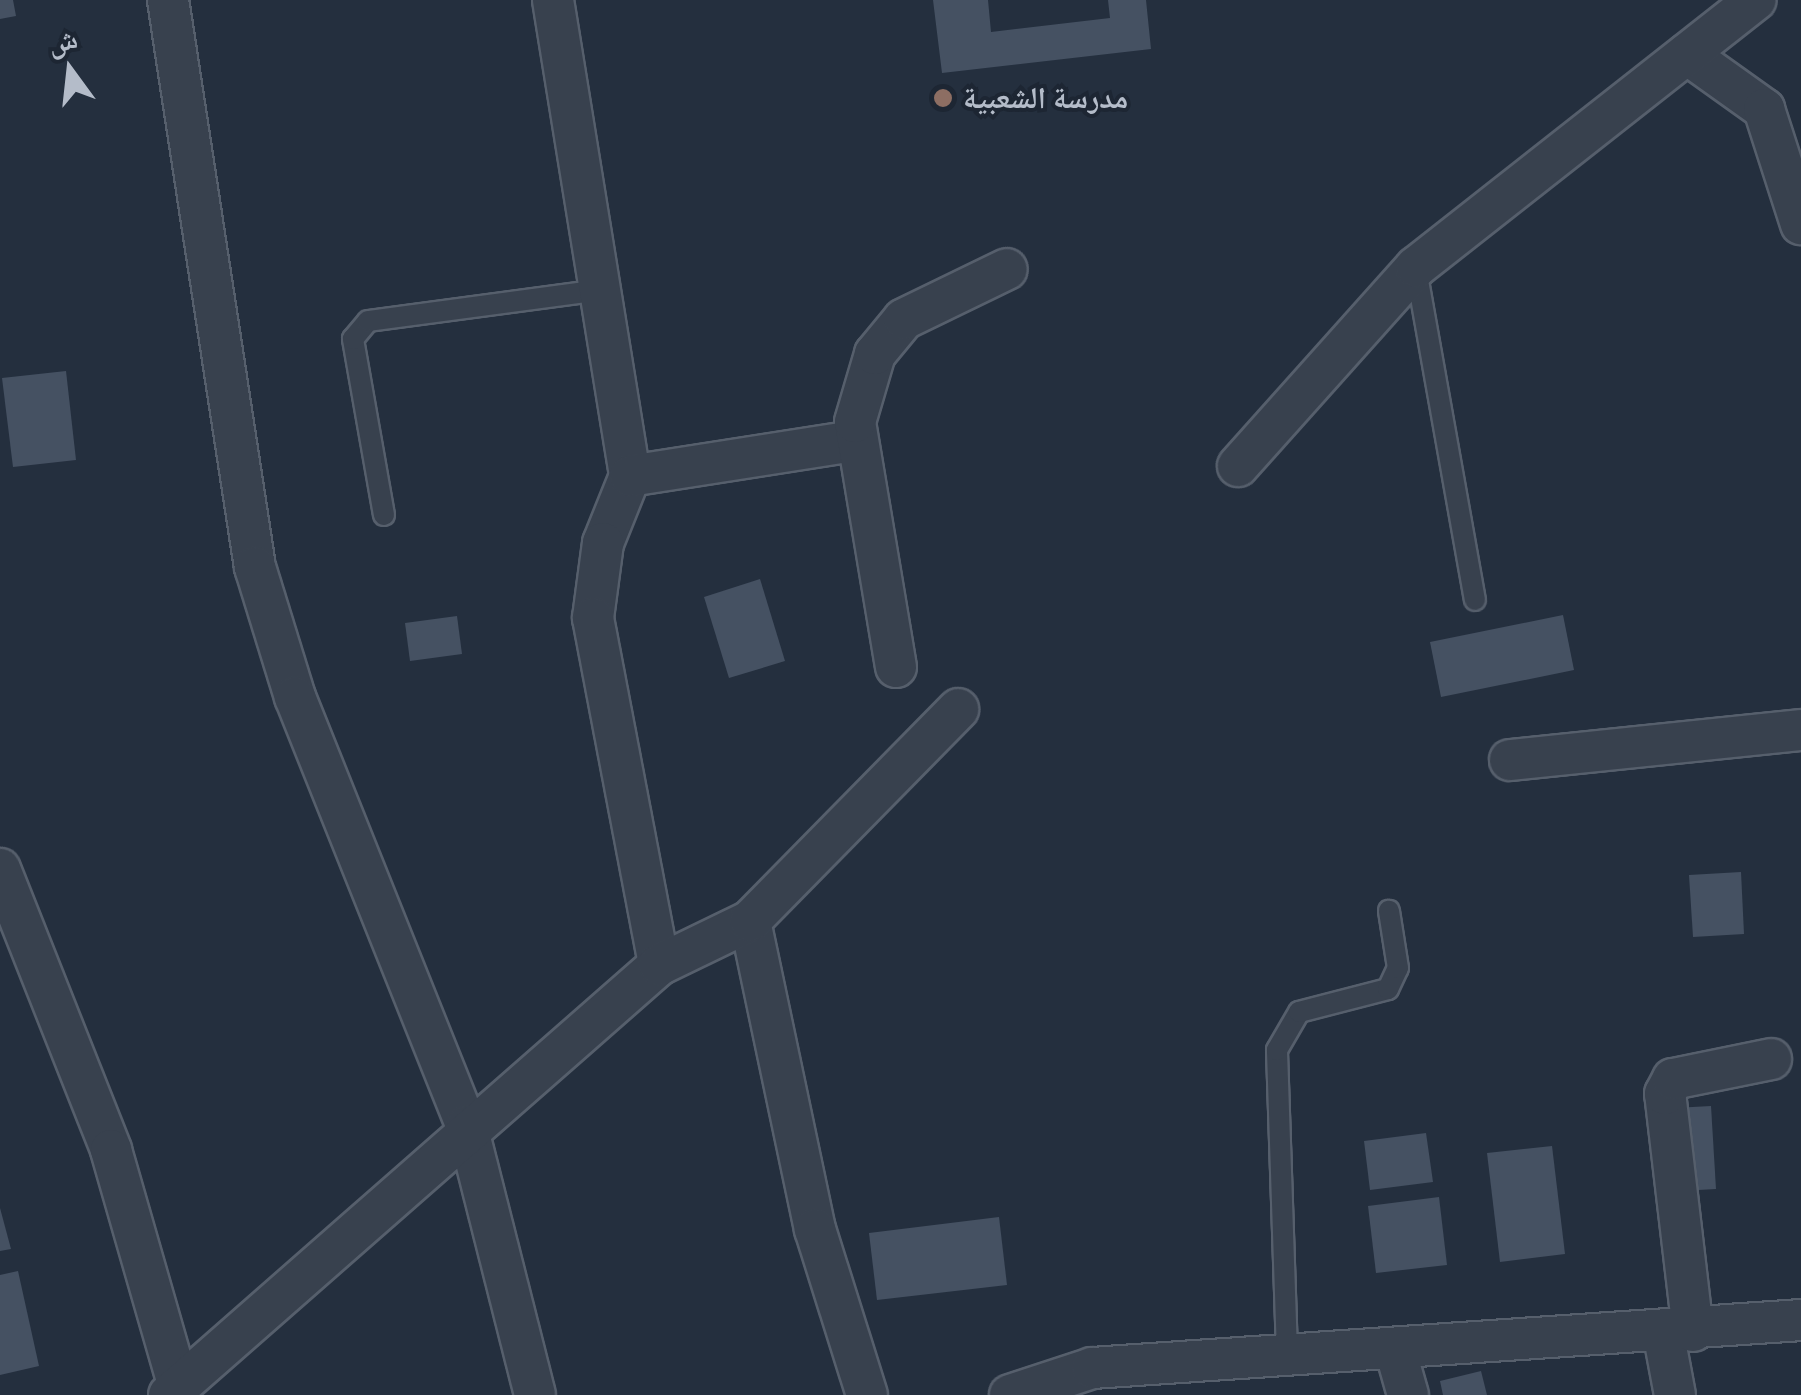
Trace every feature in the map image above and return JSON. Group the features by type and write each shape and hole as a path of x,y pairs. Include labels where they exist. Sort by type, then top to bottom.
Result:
{"street":[{"path":"168,0 254,567 294,697 467,1126 535,1395"},
{"path":"553,0 630,476 603,543 593,618 659,965"},
{"path":"1238,466 1416,267 1755,0"},
{"path":"1687,54 1764,109 1801,224"},
{"path":"896,667 853,441 875,354 904,319 1007,269"},
{"path":"630,476 853,441"},
{"path":"0,869 111,1150 174,1391 467,1126 659,965 750,921 958,709"},
{"path":"1510,760 1801,730"},
{"path":"750,921 815,1229 867,1395"},
{"path":"1675,1395 1678,1331 1664,1094 1673,1079 1770,1059"},
{"path":"1010,1395 1092,1368 1801,1320"},
{"path":"1395,1350 1408,1395"}],"lane":[{"path":"1416,267 1475,600"},
{"path":"384,515 353,339 368,321 600,290"},
{"path":"1287,1353 1277,1050 1299,1012 1388,989 1398,968 1389,911"}],"building":[{"path":"0,0 13,0 16,16 0,19"},
{"path":"933,0 988,0 991,32 1110,18 1108,0 1146,0 1151,49 942,73"},
{"path":"66,371 76,460 13,467 2,378"},
{"path":"760,579 785,661 729,678 704,597"},
{"path":"1563,615 1574,670 1441,697 1430,642"},
{"path":"457,616 462,654 410,661 405,623"},
{"path":"1741,872 1744,934 1693,937 1689,875"},
{"path":"1711,1106 1716,1189 1680,1191 1674,1108"},
{"path":"1426,1133 1433,1182 1370,1190 1364,1141"},
{"path":"1552,1146 1565,1254 1500,1262 1487,1153"},
{"path":"1439,1197 1447,1265 1376,1273 1368,1206"},
{"path":"0,1208 11,1249 0,1251"},
{"path":"999,1217 1007,1285 877,1300 869,1233"},
{"path":"18,1271 39,1366 0,1375 0,1275"},
{"path":"1481,1371 1487,1395 1443,1395 1440,1381"}],"place":[{"name":"مدرسة الشعبية","path":"943,98"}]}
